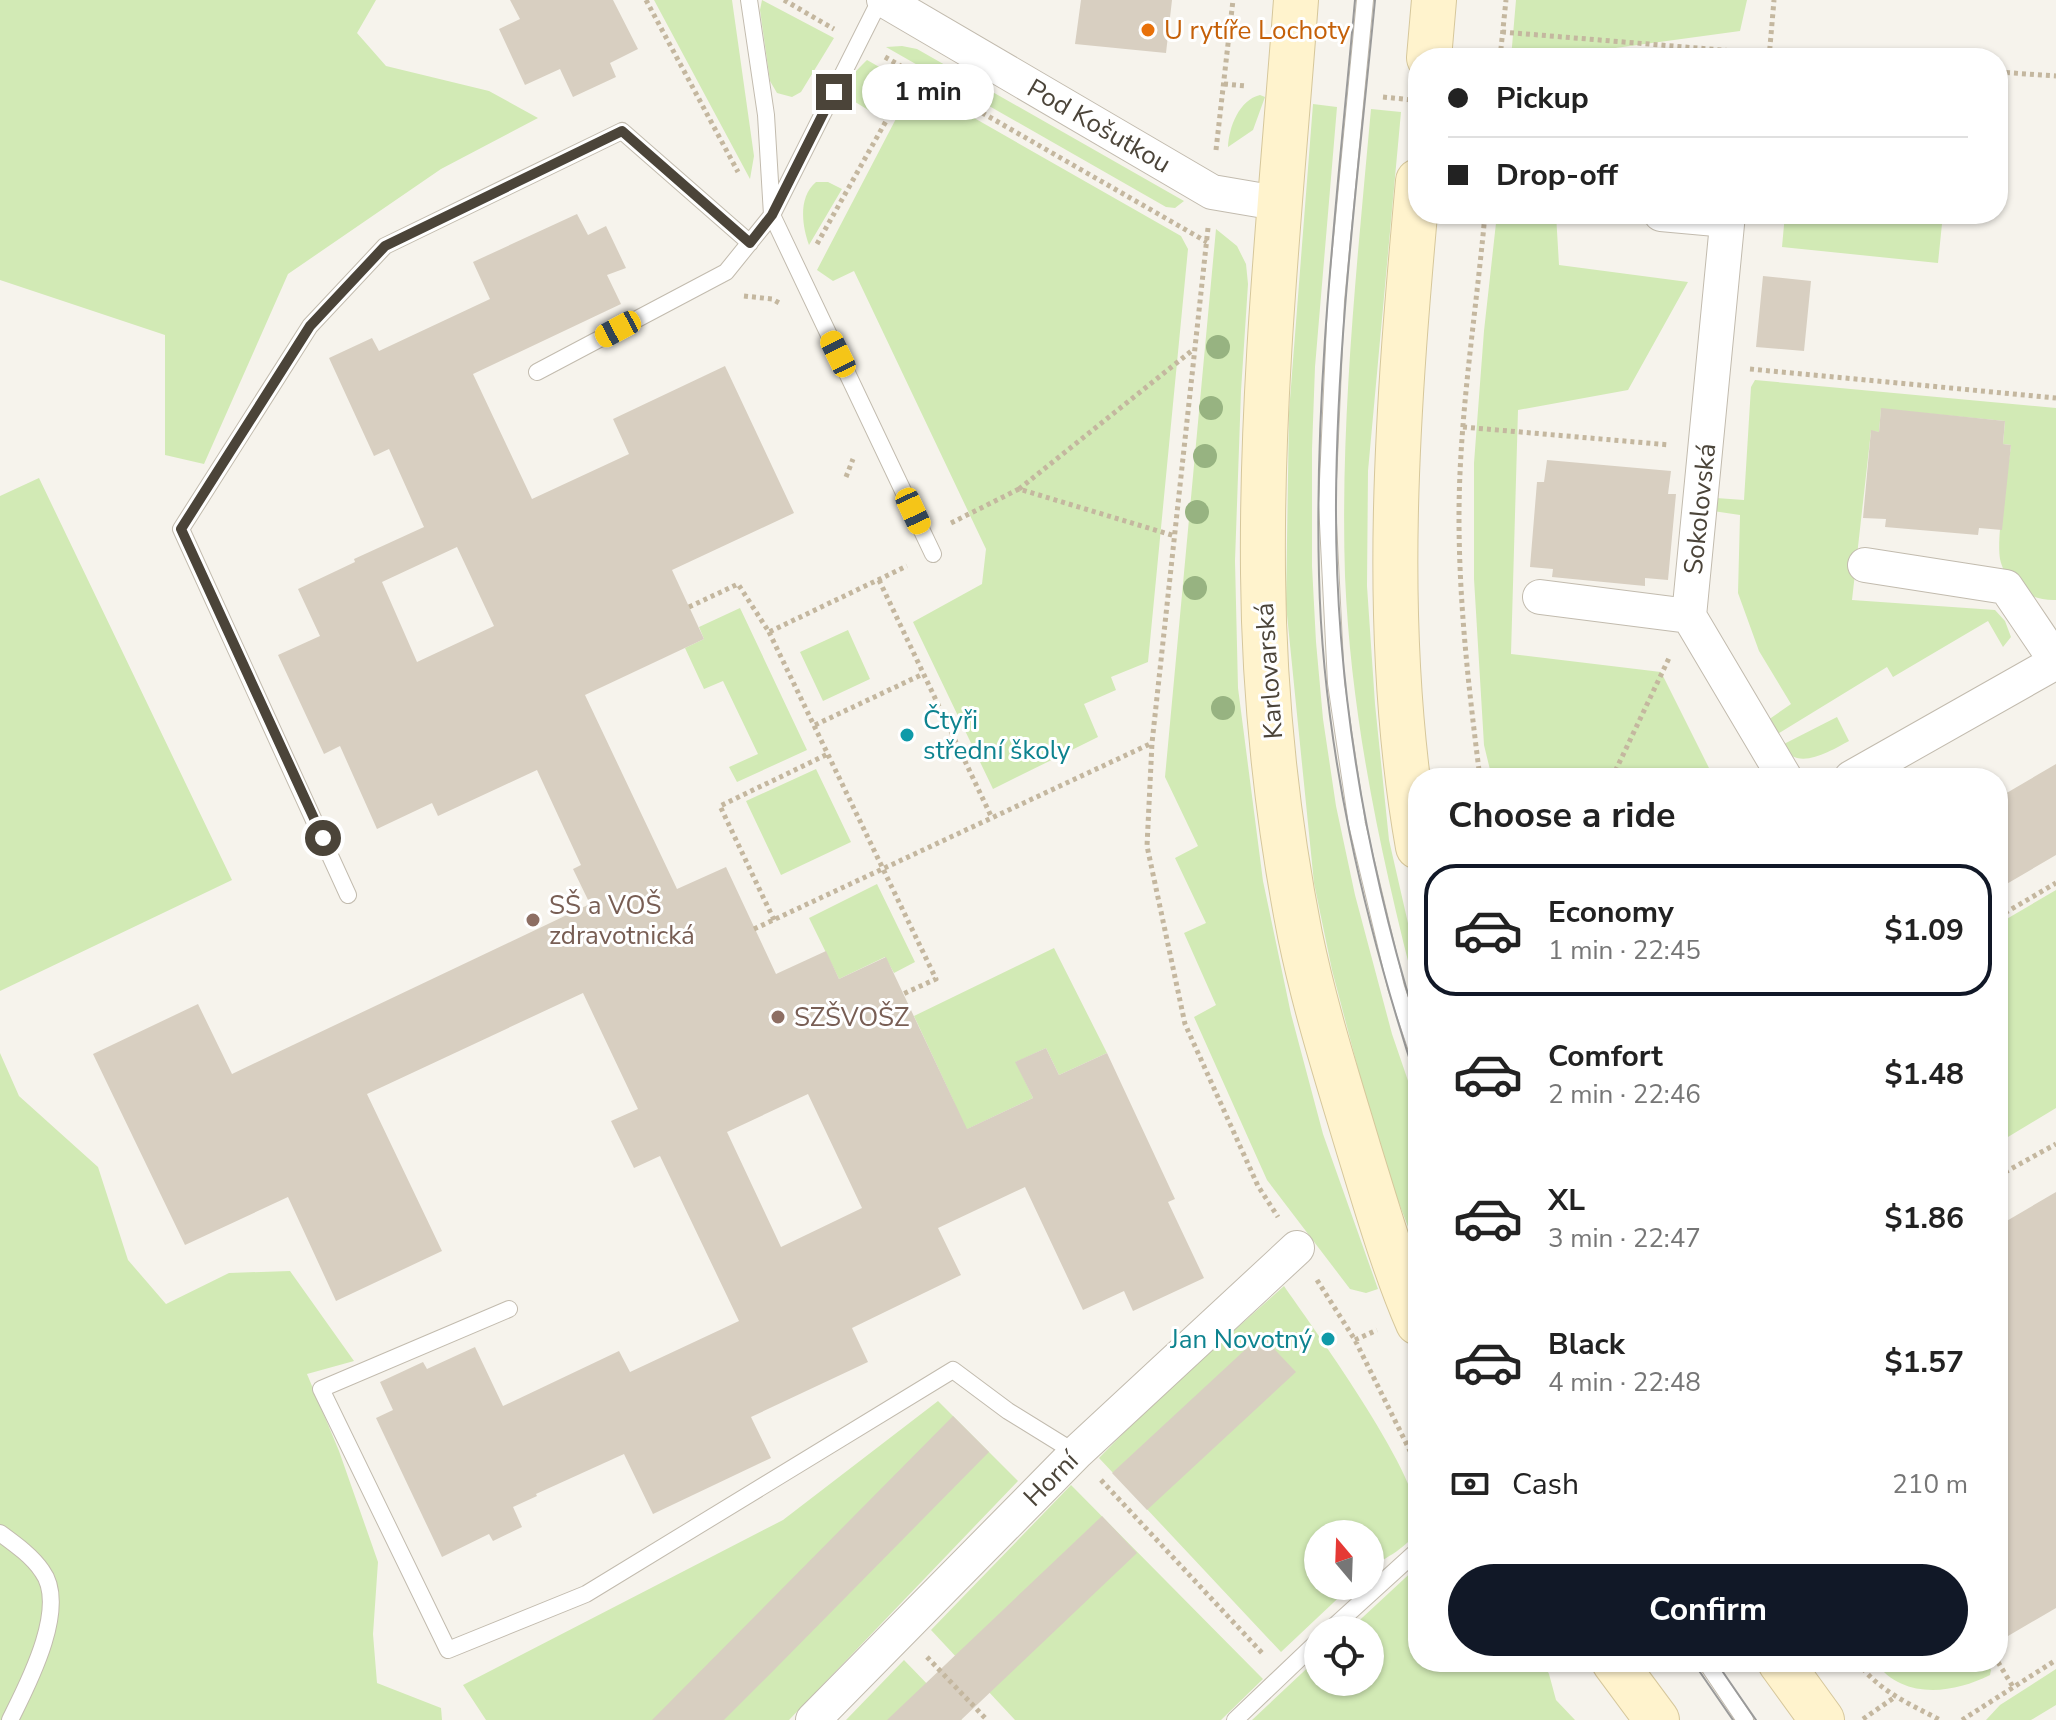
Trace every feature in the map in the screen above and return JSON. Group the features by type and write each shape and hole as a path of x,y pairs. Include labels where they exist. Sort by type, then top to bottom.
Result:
{"main road":[{"name":"Karlovarská","path":"1296,0 1269,392 1263,576 1277,791 1301,937 1337,1078 1408,1295"},
{"path":"1430,48 1434,0"},
{"path":"1408,778 1395,568 1398,435 1415,224"},
{"path":"1621,1672 1657,1720"},
{"path":"1787,1672 1822,1720"}],"street":[{"name":"Pod Košutkou","path":"882,0 1212,192 1282,204"},
{"name":"Sokolovská","path":"1689,616 1727,224"},
{"path":"1865,565 2006,587 2056,661 1869,768"},
{"path":"1540,597 1689,616 1779,768"},
{"name":"Horní","path":"813,1720 1076,1453 1297,1248"}],"lane":[{"path":"749,0 766,115 772,215 933,554"},
{"path":"537,372 726,272 772,215 882,0"},
{"path":"1365,0 1336,301 1327,503 1335,668 1357,824 1396,987 1408,1023"},
{"path":"348,895 181,529 310,326 385,246 622,131 750,243"},
{"path":"509,1309 321,1389 448,1650 586,1594 953,1370 1008,1411 1076,1453"},
{"path":"0,1533 16,1544 44,1573 51,1602 39,1661 10,1720"},
{"path":"1345,1616 1408,1559"},
{"path":"1235,1720 1304,1655"},
{"path":"1713,1672 1745,1720"}],"path":[{"path":"646,0 742,179 772,215"},
{"path":"784,0 1207,242"},
{"path":"1233,0 1152,743 1147,846 1185,1024 1258,1186 1355,1340 1408,1447"},
{"path":"1501,48 1506,0"},
{"path":"1770,48 1774,0"},
{"path":"1502,32 1680,48"},
{"path":"780,303 913,73"},
{"path":"2008,73 2056,76"},
{"path":"1479,768 1466,674 1459,514 1463,427 1484,224"},
{"path":"726,272 739,296 780,303 792,312"},
{"path":"925,536 1019,489 1195,348"},
{"path":"1714,366 2056,398"},
{"path":"1463,427 1707,448"},
{"path":"846,477 853,465 854,452"},
{"path":"1019,489 1175,536"},
{"path":"769,632 933,554"},
{"path":"879,580 991,816"},
{"path":"689,607 738,584 769,632 936,979 903,994"},
{"path":"1617,768 1689,616"},
{"path":"815,725 923,674"},
{"path":"754,929 1152,743"},
{"path":"774,920 720,806 828,754"},
{"path":"2008,911 2056,883"},
{"path":"2008,1170 2056,1144"},
{"path":"1076,1453 1282,1676"},
{"path":"901,1631 987,1720"},
{"path":"1962,1720 2056,1660"},
{"path":"1865,1672 1895,1697 1940,1720"},
{"path":"2004,1672 2013,1687"},
{"path":"1862,1720 1895,1697"}],"green space":[{"path":"0,0 376,0 357,33 386,66 489,91 538,118 441,169 288,274 204,464 165,455 165,335 0,280"},
{"path":"654,0 732,0 754,156 750,179"},
{"path":"762,0 834,38 801,92 792,97 777,93 770,81 760,10"},
{"path":"1516,0 1747,0 1740,31 1615,48 1512,48"},
{"path":"886,47 917,49 1184,201 1175,208 1166,207"},
{"path":"867,60 904,81 883,119 847,97 850,81"},
{"path":"918,86 1181,236 1188,249 1148,662 1111,677 1116,690 1084,704 1098,737 993,789 913,622 982,584 986,549 854,271 833,281 817,270 911,90"},
{"path":"1260,95 1265,97 1253,130 1228,147 1236,115 1246,102"},
{"path":"1313,104 1337,107 1315,367 1312,566 1316,642 1336,806 1355,895 1392,1034 1408,1081 1408,1227 1381,1156 1332,970 1314,883 1286,605 1289,412"},
{"path":"1371,109 1401,112 1368,471 1367,586 1389,840 1408,923 1408,960 1370,790 1348,630 1345,459 1355,284"},
{"path":"816,182 828,182 842,189 809,245 803,221 804,204"},
{"path":"1496,224 1557,224 1559,265 1688,282 1628,390 1518,410 1511,654 1661,672 1709,768 1490,768 1484,745 1474,579 1474,463"},
{"path":"1784,224 1942,224 1938,263 1782,247"},
{"path":"1216,229 1237,246 1246,264 1248,284 1235,561 1238,688 1263,881 1291,1014 1323,1134 1378,1289 1366,1293 1350,1289 1267,1180 1194,1017 1216,1005 1184,933 1206,923 1175,858 1198,846 1165,777"},
{"path":"1755,380 2056,408 2056,600 2037,598 2020,590 2008,577 2000,559 2001,520 2011,445 2003,444 2005,421 1881,409 1879,432 1871,431 1852,600 1995,610 2005,621 2011,637 2003,647 1988,621 1893,677 1887,667 1776,735 1768,720 1791,704 1759,651 1738,593 1740,515 1713,511 1716,498 1744,500 1751,387"},
{"path":"39,478 232,880 0,991 0,496"},
{"path":"740,608 807,750 737,782 729,767 758,754 723,681 704,689 685,648 704,639 699,627"},
{"path":"848,630 870,679 823,701 800,652"},
{"path":"1837,717 1849,741 1832,750 1804,759 1788,753 1782,745"},
{"path":"816,769 851,842 781,875 746,801"},
{"path":"877,884 915,962 894,973 885,957 839,979 809,918"},
{"path":"2056,890 2056,1108 2008,1137 2008,918"},
{"path":"1054,948 1107,1053 1059,1075 1046,1048 1016,1062 1033,1098 959,1133 954,1102 914,1016"},
{"path":"0,1053 19,1096 98,1167 128,1260 166,1304 229,1273 290,1271 354,1361 307,1374 339,1451 378,1562 373,1634 377,1683 441,1708 442,1720 0,1720"},
{"path":"1284,1286 1367,1408 1407,1481 1408,1542 1384,1559 1384,1520 1304,1520 1304,1600 1336,1600 1319,1616 1304,1616 1304,1630 1281,1652 1099,1458 1156,1400"},
{"path":"938,1401 1018,1481 789,1720 486,1720 463,1685 783,1520"},
{"path":"1071,1485 1263,1679 1221,1720 1015,1720 931,1630"},
{"path":"1408,1575 1408,1672 1548,1672 1556,1700 1575,1720 1252,1720 1304,1671 1304,1696 1384,1696 1384,1616 1364,1616"},
{"path":"904,1660 962,1720 846,1720"},
{"path":"2056,1669 2056,1705 2031,1720 1986,1720 2000,1705"},
{"path":"1884,1672 1991,1672 1990,1675 1960,1686 1929,1690 1899,1683"}],"building":[{"path":"510,0 613,0 638,49 610,63 616,77 573,97 560,69 525,85 499,29 520,19"},
{"path":"1081,0 1172,0 1166,53 1075,44"},
{"name":"SŠ a VOŠ zdravotnická","path":"577,214 588,235 606,226 626,268 607,275 621,304 473,374 532,499 629,454 613,419 725,366 794,513 672,570 704,639 585,695 677,889 726,867 776,974 826,951 839,979 886,957 967,1129 1033,1098 1015,1062 1046,1048 1059,1075 1107,1053 1175,1199 1168,1202 1204,1278 1133,1311 1124,1291 1083,1310 1025,1187 938,1228 961,1275 852,1328 868,1362 751,1417 771,1458 653,1514 624,1454 513,1507 522,1527 493,1541 489,1534 442,1557 376,1418 393,1410 380,1382 423,1362 427,1369 475,1347 503,1406 619,1351 630,1372 739,1321 660,1156 634,1168 611,1121 638,1109 583,993 367,1094 442,1251 336,1301 288,1197 185,1245 93,1054 198,1004 232,1074 590,904 573,869 581,865 537,770 438,816 432,803 377,829 340,746 324,754 278,655 320,636 298,589 424,527 389,449 374,456 329,358 372,338 379,351 490,299 473,262","holes":["457,547 494,626 417,662 382,582","808,1094 862,1208 781,1247 727,1132"]},
{"path":"1763,276 1811,281 1804,351 1756,347"},
{"path":"1881,408 2005,421 2003,444 2011,445 2002,530 1979,528 1978,535 1885,527 1886,519 1863,518 1871,430 1879,432"},
{"path":"1547,460 1671,471 1668,494 1676,494 1668,580 1645,578 1645,586 1552,577 1553,569 1530,567 1537,482 1544,482"},
{"path":"2056,764 2056,855 2008,883 2008,792"},
{"path":"2056,1192 2056,1608 2008,1636 2008,1220"},
{"path":"1261,1335 1296,1372 1147,1510 1112,1473"},
{"path":"953,1416 989,1452 777,1667 724,1720 652,1720"},
{"path":"1102,1516 1137,1553 1019,1665 961,1720 887,1720"}],"tram line":[{"path":"1355,0 1335,215 1320,431 1318,503 1322,640 1338,769 1350,833 1380,960 1408,1054"},
{"path":"1375,0 1340,376 1337,568 1341,635 1357,768 1368,833 1408,993"},
{"path":"1700,1672 1733,1720"},
{"path":"1723,1672 1756,1720"}],"place":[{"name":"U rytíře Lochoty","path":"1148,30"},
{"name":"Čtyři střední školy","path":"907,735"},
{"name":"SŠ a VOŠ zdravotnická","path":"533,920"},
{"name":"SZŠVOŠZ","path":"778,1017"},
{"name":"Jan Novotný","path":"1328,1339"}],"route":[{"path":"323,838 181,529 310,326 385,246 622,131 750,243 772,215 834,92"}]}
